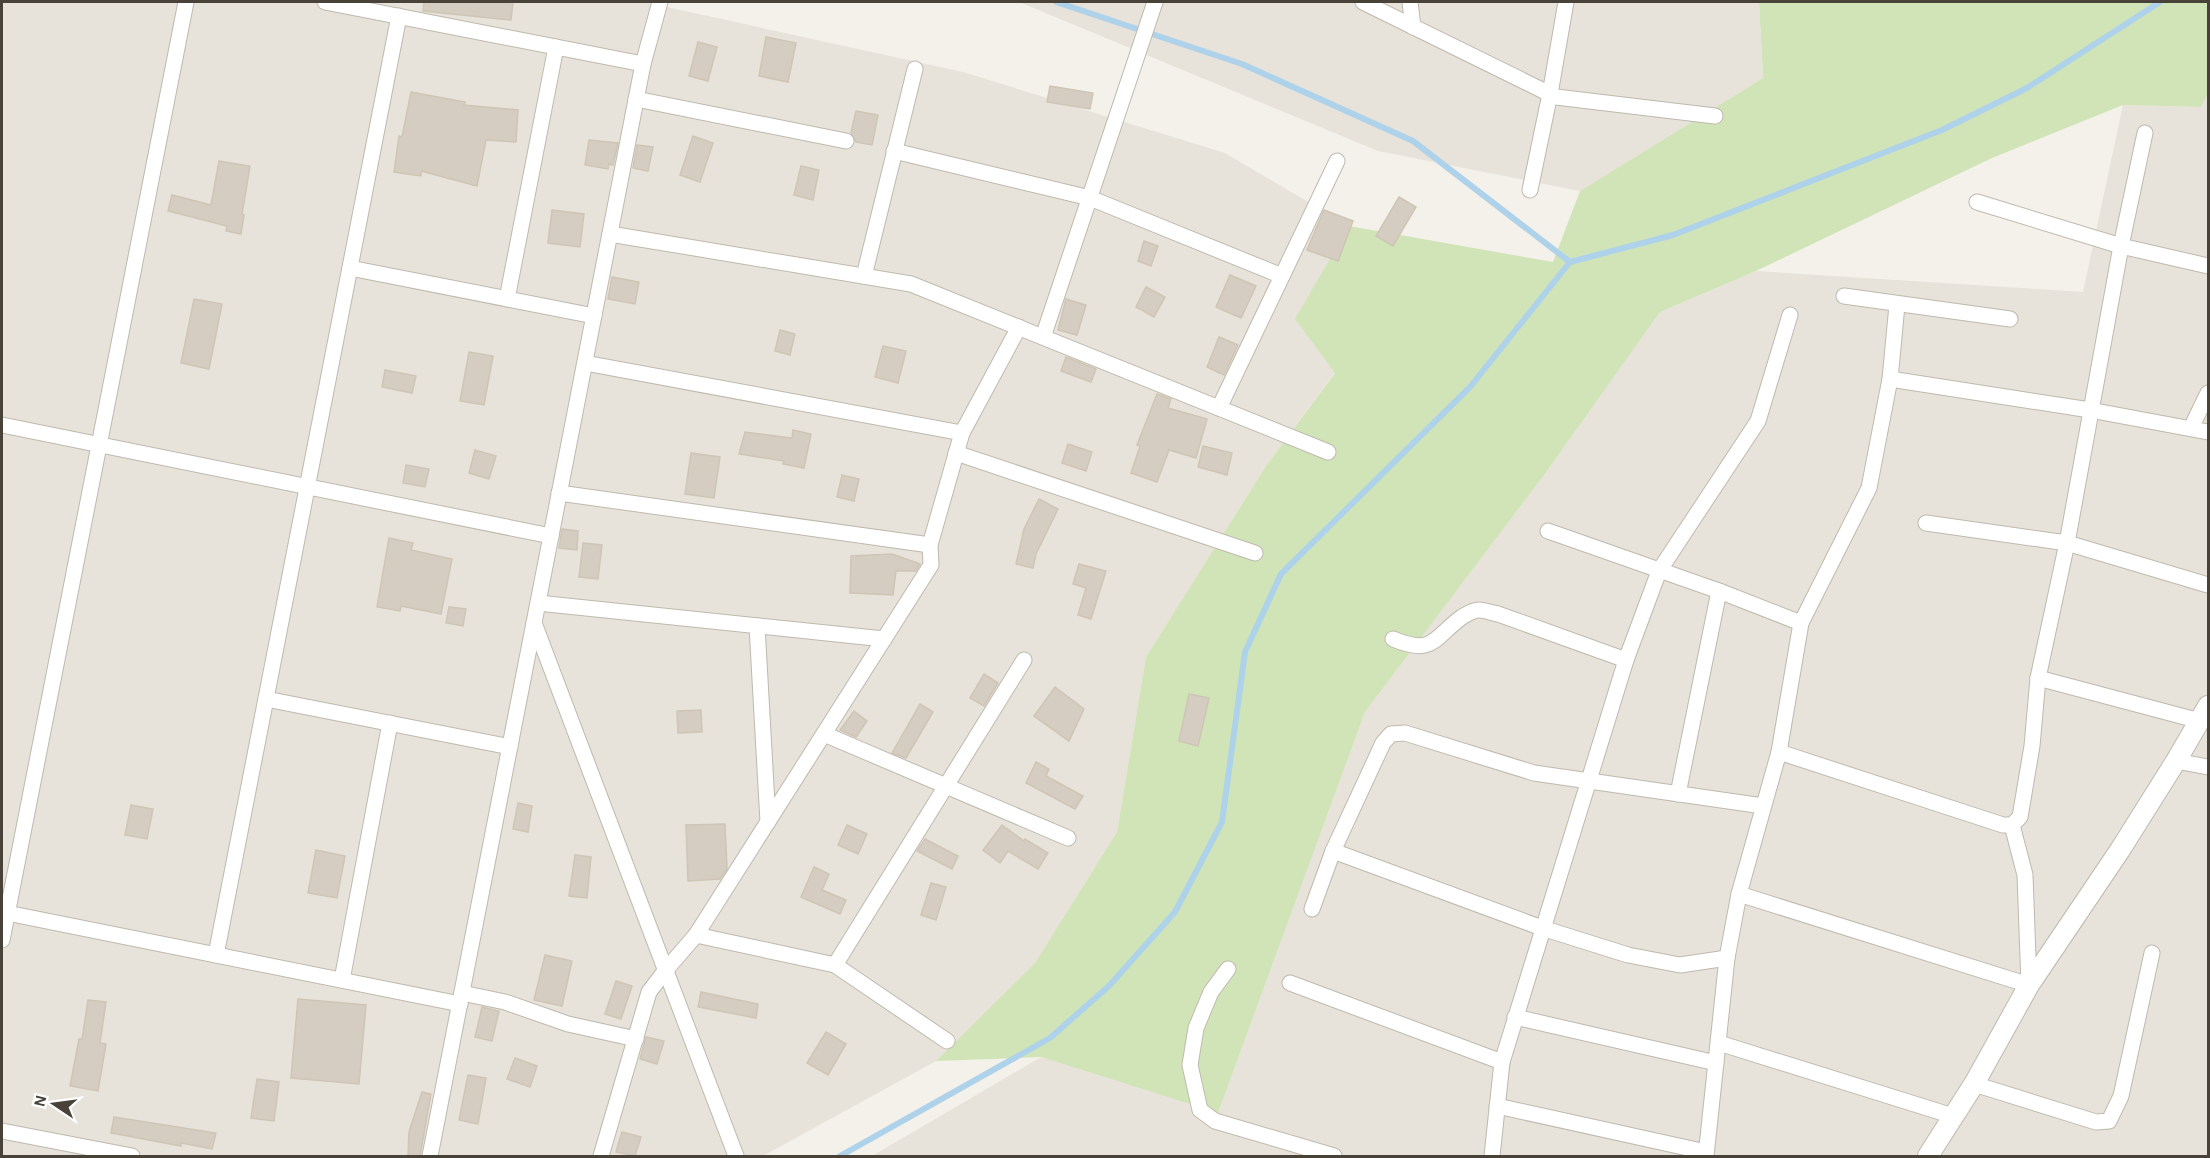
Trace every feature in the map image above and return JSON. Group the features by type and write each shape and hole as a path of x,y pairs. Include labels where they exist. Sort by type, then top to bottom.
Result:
{"street":[{"path":"2,940 4,913 186,2"},
{"path":"325,2 643,64"},
{"path":"430,1156 636,99 660,2"},
{"path":"1043,337 1155,2"},
{"path":"1363,2 1556,97 1715,116"},
{"path":"1410,2 1413,27"},
{"path":"1530,190 1566,2"},
{"path":"216,955 399,16"},
{"path":"507,299 556,47"},
{"path":"864,276 915,69"},
{"path":"636,99 846,141"},
{"path":"1779,752 2003,825 2012,825 2020,817 2032,746 2038,678 2067,543 2121,246 2145,133"},
{"path":"894,151 1090,198 1282,276"},
{"path":"1219,408 1337,161"},
{"path":"1977,202 2121,246 2208,266"},
{"path":"610,234 911,284 1328,452"},
{"path":"350,268 594,316"},
{"path":"1844,296 2010,319"},
{"path":"1497,1106 1706,1154 1727,958 1739,894 1779,752 1801,623 1869,488 1890,379 1898,305"},
{"path":"1492,1156 1502,1062 1626,660 1659,571 1758,421 1791,315"},
{"path":"601,1156 649,992 696,935 931,564 930,545 962,433 1018,327"},
{"path":"585,363 962,433"},
{"path":"1890,379 2090,410 2208,432"},
{"path":"2192,428 2208,393"},
{"path":"2,425 551,536"},
{"path":"956,453 1256,553"},
{"path":"559,494 930,545"},
{"path":"1926,522 2067,543 2208,585"},
{"path":"1548,531 1719,591 1801,623"},
{"path":"1678,794 1719,591"},
{"path":"538,603 884,639"},
{"path":"1393,639 1422,647 1442,637 1469,612 1479,609 1626,660"},
{"path":"534,622 736,1156"},
{"path":"757,626 768,822"},
{"path":"835,965 1024,660"},
{"path":"1928,1156 1974,1084 2029,985 2120,850 2204,713 2038,678"},
{"path":"266,699 510,747"},
{"path":"342,980 390,723"},
{"path":"1312,909 1333,851 1383,743 1391,734 1405,733 1534,772 1763,806"},
{"path":"824,734 1068,838"},
{"path":"2176,762 2208,767"},
{"path":"2012,825 2025,875 2029,985"},
{"path":"1333,851 1542,928 1628,955 1680,965 1727,958"},
{"path":"1739,894 2029,985"},
{"path":"4,913 342,980 461,998 505,1002 568,1024 636,1039"},
{"path":"696,935 835,965 946,1041"},
{"path":"1974,1084 2096,1122 2109,1121 2121,1096 2152,953"},
{"path":"1228,969 1210,992 1197,1028 1190,1065 1200,1110 1215,1121 1334,1156"},
{"path":"1290,983 1502,1062"},
{"path":"1515,1017 1716,1063"},
{"path":"1719,1043 1953,1116"},
{"path":"2,1131 132,1156"}],"shaded area":[{"path":"2,2 644,2 963,72 1225,153 1349,226 1335,372 1266,466 1146,657 1117,832 1035,963 936,1061 763,1156 2,1156"},
{"path":"1019,2 1759,2 1763,78 1580,191 1378,151"},
{"path":"2208,93 2208,1156 872,1156 1041,1057 1218,1113 1365,712 1547,471 1660,312 1756,271 2083,292 2123,105 2201,107"}],"green space":[{"path":"1759,2 2208,2 2208,93 2201,107 2123,105 1992,158 1756,271 1660,312 1547,471 1365,712 1218,1113 1041,1057 936,1061 1035,963 1117,832 1146,657 1266,466 1335,373 1295,319 1349,226 1553,262 1580,191 1763,78"}],"building":[{"path":"424,2 513,2 511,20 423,11"},
{"path":"766,37 796,43 788,82 759,76"},
{"path":"698,42 717,47 708,81 689,76"},
{"path":"1050,86 1093,93 1090,109 1047,102"},
{"path":"411,92 465,102 464,105 518,110 516,142 486,140 477,186 421,171 421,176 394,172 399,136 402,137"},
{"path":"856,111 878,115 872,145 856,142 851,133"},
{"path":"693,136 713,143 700,182 680,175"},
{"path":"589,140 618,143 613,165 609,164 608,169 585,165"},
{"path":"637,145 653,147 648,171 633,168"},
{"path":"219,161 250,166 241,234 226,231 227,226 168,211 172,195 211,205"},
{"path":"801,166 819,170 813,200 794,195"},
{"path":"1399,197 1416,207 1393,246 1376,236"},
{"path":"552,210 584,214 580,247 548,243"},
{"path":"1324,210 1353,221 1338,261 1307,250"},
{"path":"1144,241 1158,246 1151,266 1138,261"},
{"path":"1230,275 1256,286 1241,318 1216,307"},
{"path":"612,277 639,282 635,304 608,299"},
{"path":"1146,287 1165,297 1154,317 1136,307"},
{"path":"194,299 222,304 209,369 181,363"},
{"path":"1066,299 1086,305 1077,335 1058,330"},
{"path":"780,330 795,334 790,355 775,351"},
{"path":"1219,337 1238,345 1224,375 1207,367"},
{"path":"883,346 906,351 898,383 875,377"},
{"path":"469,352 493,356 484,405 460,401"},
{"path":"1066,357 1096,369 1091,382 1061,371"},
{"path":"385,370 416,376 412,393 382,387"},
{"path":"1157,394 1171,399 1168,408 1207,419 1196,458 1169,450 1157,482 1131,473 1140,446 1137,445"},
{"path":"793,430 811,434 804,468 783,464 784,461 739,454 745,432 792,438"},
{"path":"1068,444 1092,452 1086,471 1062,463"},
{"path":"1203,446 1232,453 1227,475 1198,467"},
{"path":"475,450 496,456 489,479 469,473"},
{"path":"691,453 720,457 714,498 685,494"},
{"path":"406,465 429,469 425,487 403,483"},
{"path":"842,475 859,479 854,501 837,497"},
{"path":"1039,499 1058,509 1036,554 1033,568 1016,564 1024,529"},
{"path":"562,529 578,531 577,550 559,548"},
{"path":"389,538 413,543 411,550 452,559 441,614 401,606 400,611 377,607"},
{"path":"583,543 602,545 598,579 579,577"},
{"path":"892,554 920,564 916,571 896,571 893,595 850,593 851,556"},
{"path":"1079,564 1106,571 1091,619 1078,615 1086,588 1073,584"},
{"path":"449,607 466,609 463,626 446,623"},
{"path":"984,674 998,683 984,706 970,698"},
{"path":"1055,687 1084,709 1069,741 1034,716"},
{"path":"1189,694 1209,698 1198,746 1179,741"},
{"path":"920,704 933,712 906,758 892,753"},
{"path":"701,710 702,732 678,733 677,711"},
{"path":"854,711 867,721 856,737 840,730"},
{"path":"1036,762 1049,769 1046,776 1083,796 1075,809 1026,783"},
{"path":"518,803 532,806 528,832 513,829"},
{"path":"131,805 153,809 147,839 125,835"},
{"path":"725,824 727,869 720,879 688,881 686,825"},
{"path":"847,825 867,834 858,854 838,845"},
{"path":"1002,825 1024,841 1025,839 1048,853 1038,869 1008,851 1000,863 983,850"},
{"path":"925,839 958,856 952,869 917,851"},
{"path":"316,850 345,856 337,898 308,893"},
{"path":"575,855 591,857 587,898 569,896"},
{"path":"814,867 829,874 822,890 846,900 840,914 801,897"},
{"path":"931,883 946,887 936,920 921,915"},
{"path":"545,955 572,961 562,1006 534,1000"},
{"path":"616,981 632,986 621,1019 605,1014"},
{"path":"701,992 758,1004 756,1018 698,1007"},
{"path":"298,999 366,1005 359,1084 291,1078"},
{"path":"88,1000 106,1002 100,1043 106,1044 98,1091 70,1086 79,1039 82,1039"},
{"path":"482,1007 499,1011 492,1041 475,1037"},
{"path":"826,1032 846,1044 828,1075 807,1063"},
{"path":"646,1037 664,1041 657,1064 640,1059"},
{"path":"515,1058 537,1066 530,1087 507,1079"},
{"path":"468,1075 486,1078 478,1124 459,1120"},
{"path":"257,1079 279,1082 274,1121 251,1118"},
{"path":"422,1092 431,1094 420,1156 408,1156 409,1132"},
{"path":"114,1117 216,1133 212,1149 181,1143 181,1146 111,1133"},
{"path":"622,1132 641,1137 635,1156 616,1152"}],"waterway":[{"path":"1056,2 1242,64 1413,141 1570,262"},
{"path":"840,1156 1050,1038 1109,986 1175,912 1222,822 1245,652 1281,574 1470,387 1570,262 1673,235 1942,130 2027,88 2160,2"}]}
